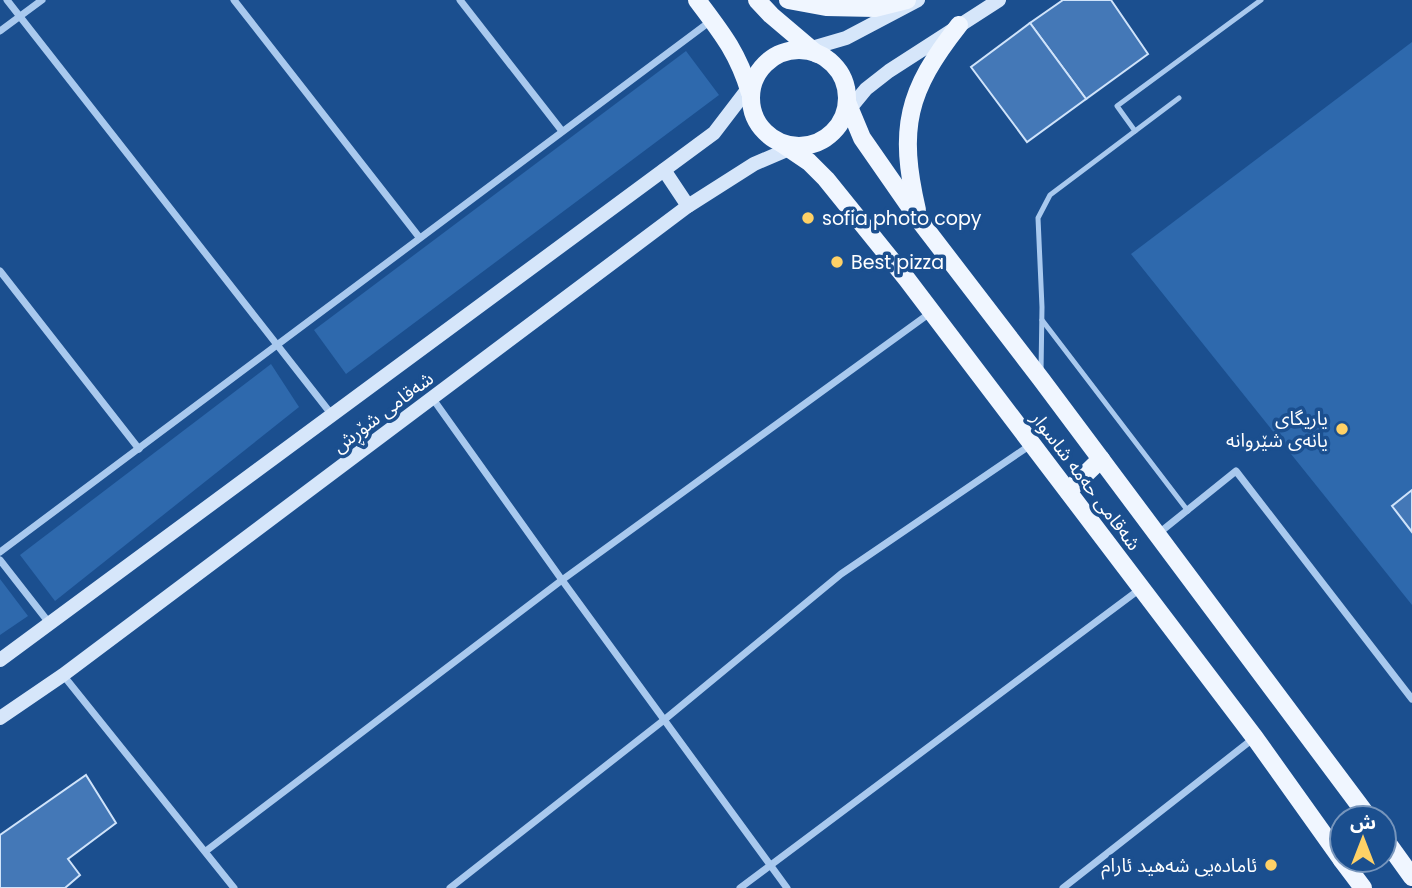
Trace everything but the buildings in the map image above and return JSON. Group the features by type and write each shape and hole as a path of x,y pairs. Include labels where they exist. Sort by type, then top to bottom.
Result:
{"main road":[{"path":"697,0 735,51 751,88 752,110 758,124 768,135 789,146 810,145 824,139 836,130 847,109 866,89 888,71 959,25"},
{"path":"757,0 810,51 830,62 840,74 846,87 847,109"},
{"path":"789,0 826,7 875,8 907,0"},
{"path":"751,88 762,68 773,58 787,52 810,51 846,38 918,0"},
{"path":"919,220 908,173 907,151 908,126 914,100 923,76 935,56 959,25 979,6 999,0"},
{"name":"شەقامی شۆڕش","path":"0,660 51,625 714,133 751,88"},
{"name":"شەقامی حەمە شاسوار","path":"847,109 862,138 919,220 1158,534 1359,804"},
{"name":"شەقامی شۆڕش","path":"0,718 63,675 688,206 754,164 789,146"},
{"name":"شەقامی حەمە شاسوار","path":"789,146 827,179 898,267 1255,738 1328,840"},
{"path":"664,170 688,206"},
{"path":"1068,491 1101,459"},
{"path":"1398,858 1412,877"}],"street":[{"path":"7,0 332,415"},
{"path":"0,32 42,0"},
{"path":"234,0 419,237"},
{"path":"460,0 562,131"},
{"path":"0,552 712,20"},
{"path":"0,271 139,449"},
{"path":"206,852 562,580 931,312"},
{"path":"433,399 787,888"},
{"path":"450,888 664,720 841,574 1033,444"},
{"path":"1158,534 1236,471 1412,699"},
{"path":"0,560 51,625"},
{"path":"740,888 1140,588"},
{"path":"63,675 234,888"},
{"path":"1063,888 1255,738"}],"lane":[{"path":"1135,131 1117,106 1261,0"},
{"path":"1041,379 1038,218 1050,195 1179,98"},
{"path":"1042,320 1188,512"}],"shaded area":[{"name":"یاریگای یانەی شێروانە","path":"1412,42 1412,605 1131,254"},
{"path":"686,51 719,95 346,374 314,330"},
{"path":"271,364 299,407 55,601 20,555"},
{"path":"0,579 28,616 0,635"}],"place":[{"name":"sofia photo copy","path":"808,218"},
{"name":"Best pizza","path":"837,262"},
{"name":"یاریگای یانەی شێروانە","path":"1342,429"},
{"name":"ئامادەیی شەهید ئارام","path":"1271,865"}]}
